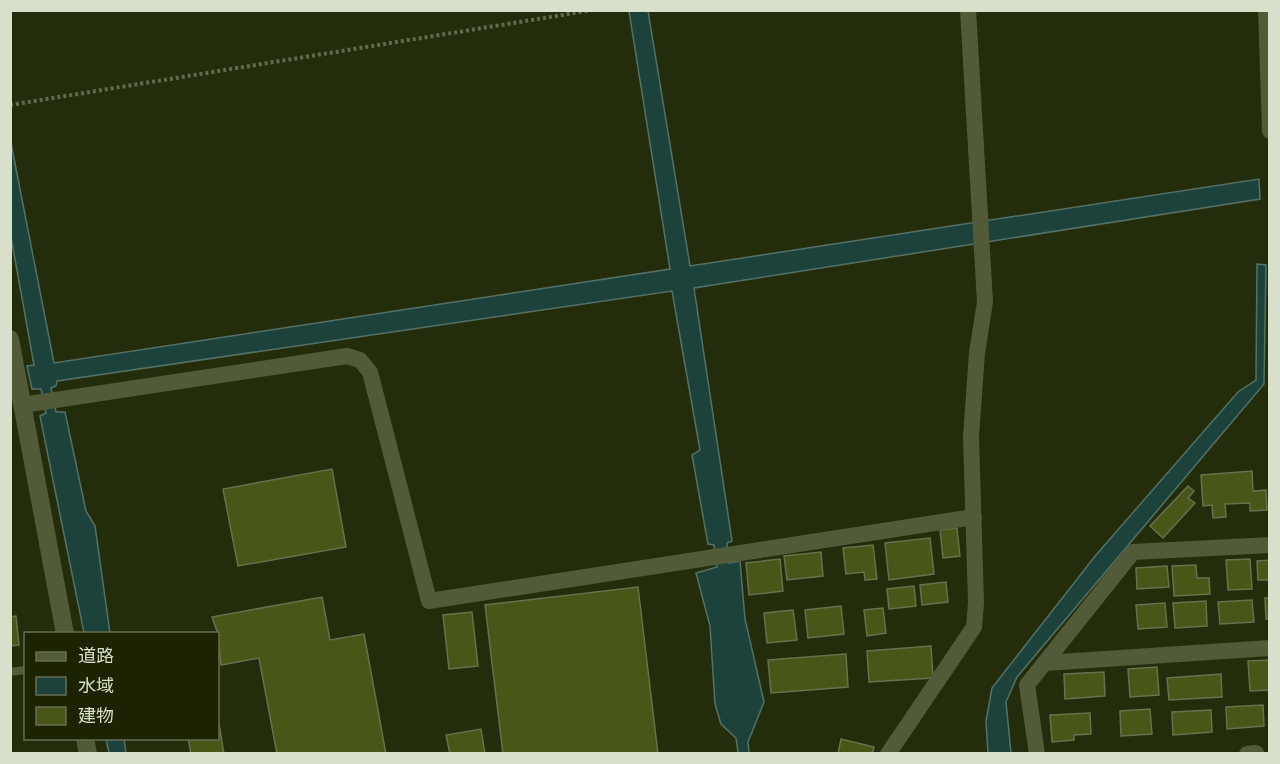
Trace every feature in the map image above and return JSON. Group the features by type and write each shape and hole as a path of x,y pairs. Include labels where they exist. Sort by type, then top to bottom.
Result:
{"street":[{"path":"888,753 974,627 972,437 977,353 985,302 968,10"},
{"path":"1266,10 1269,131"},
{"path":"10,339 31,404 65,632"},
{"path":"31,404 347,356 360,360 370,372 429,601 974,517"},
{"path":"1037,753 1027,685 1133,552 1269,544"},
{"path":"1045,663 1269,648"},
{"path":"1247,753 1256,753"}],"path":[{"path":"11,105 593,10"}],"water":[{"path":"629,11 648,11 690,266 1259,179 1260,199 694,288 732,541 727,543 729,563 740,561 745,619 764,702 748,742 749,753 738,753 736,738 721,724 715,704 710,626 696,573 717,567 714,545 708,544 692,455 700,450 672,291 57,381 56,386 51,388 56,412 65,412 86,511 95,526 110,632 84,632 40,416 46,413 41,389 32,389 27,366 34,365 11,237 10,138 54,363 670,269"},
{"path":"1257,264 1266,265 1264,384 1017,677 1006,702 1011,753 988,754 986,721 992,688 1096,555 1238,392 1256,380"},
{"path":"106,740 124,740 126,753 109,753"}],"building":[{"path":"332,469 346,547 238,566 223,489"},
{"path":"1252,471 1253,491 1266,490 1267,510 1250,511 1250,503 1225,504 1226,517 1213,518 1212,505 1203,506 1201,475"},
{"path":"1188,486 1194,491 1188,498 1195,503 1163,538 1150,526"},
{"path":"957,528 960,556 943,558 940,530"},
{"path":"930,538 934,574 889,580 885,543"},
{"path":"873,545 877,579 865,580 864,572 846,574 843,548"},
{"path":"821,552 823,576 787,580 784,556"},
{"path":"780,559 783,591 749,595 746,563"},
{"path":"1250,559 1252,589 1228,590 1226,560"},
{"path":"1270,560 1270,580 1258,580 1257,561"},
{"path":"1196,565 1197,578 1209,578 1210,594 1174,596 1172,566"},
{"path":"1167,566 1169,587 1137,589 1136,568"},
{"path":"946,582 948,602 922,605 920,585"},
{"path":"914,586 916,606 889,609 887,589"},
{"path":"638,587 658,754 503,754 485,605"},
{"path":"322,597 330,640 364,634 386,754 277,754 259,658 221,665 219,632 212,617"},
{"path":"1265,598 1270,598 1270,619 1266,619"},
{"path":"1252,600 1254,622 1220,624 1218,602"},
{"path":"1206,601 1207,626 1175,628 1173,603"},
{"path":"1165,603 1167,627 1138,629 1136,605"},
{"path":"841,606 844,634 808,638 805,610"},
{"path":"883,608 886,633 867,636 864,610"},
{"path":"793,610 797,640 767,643 764,613"},
{"path":"472,612 478,666 449,669 443,615"},
{"path":"16,616 19,645 10,646 10,617"},
{"path":"931,646 933,678 869,682 867,651"},
{"path":"846,654 848,687 771,693 768,660"},
{"path":"1270,660 1270,690 1250,691 1248,661"},
{"path":"1157,667 1159,695 1130,697 1128,669"},
{"path":"1104,672 1105,696 1065,699 1064,674"},
{"path":"1221,674 1222,697 1169,700 1167,678"},
{"path":"1263,705 1264,726 1227,729 1226,707"},
{"path":"1150,709 1152,734 1121,736 1120,711"},
{"path":"1211,710 1212,732 1173,735 1172,712"},
{"path":"1090,713 1091,734 1074,735 1074,740 1052,742 1050,715"},
{"path":"219,724 224,754 191,754 188,740 219,740"},
{"path":"481,729 485,754 450,754 446,735"},
{"path":"841,739 874,747 872,754 838,754"}]}
